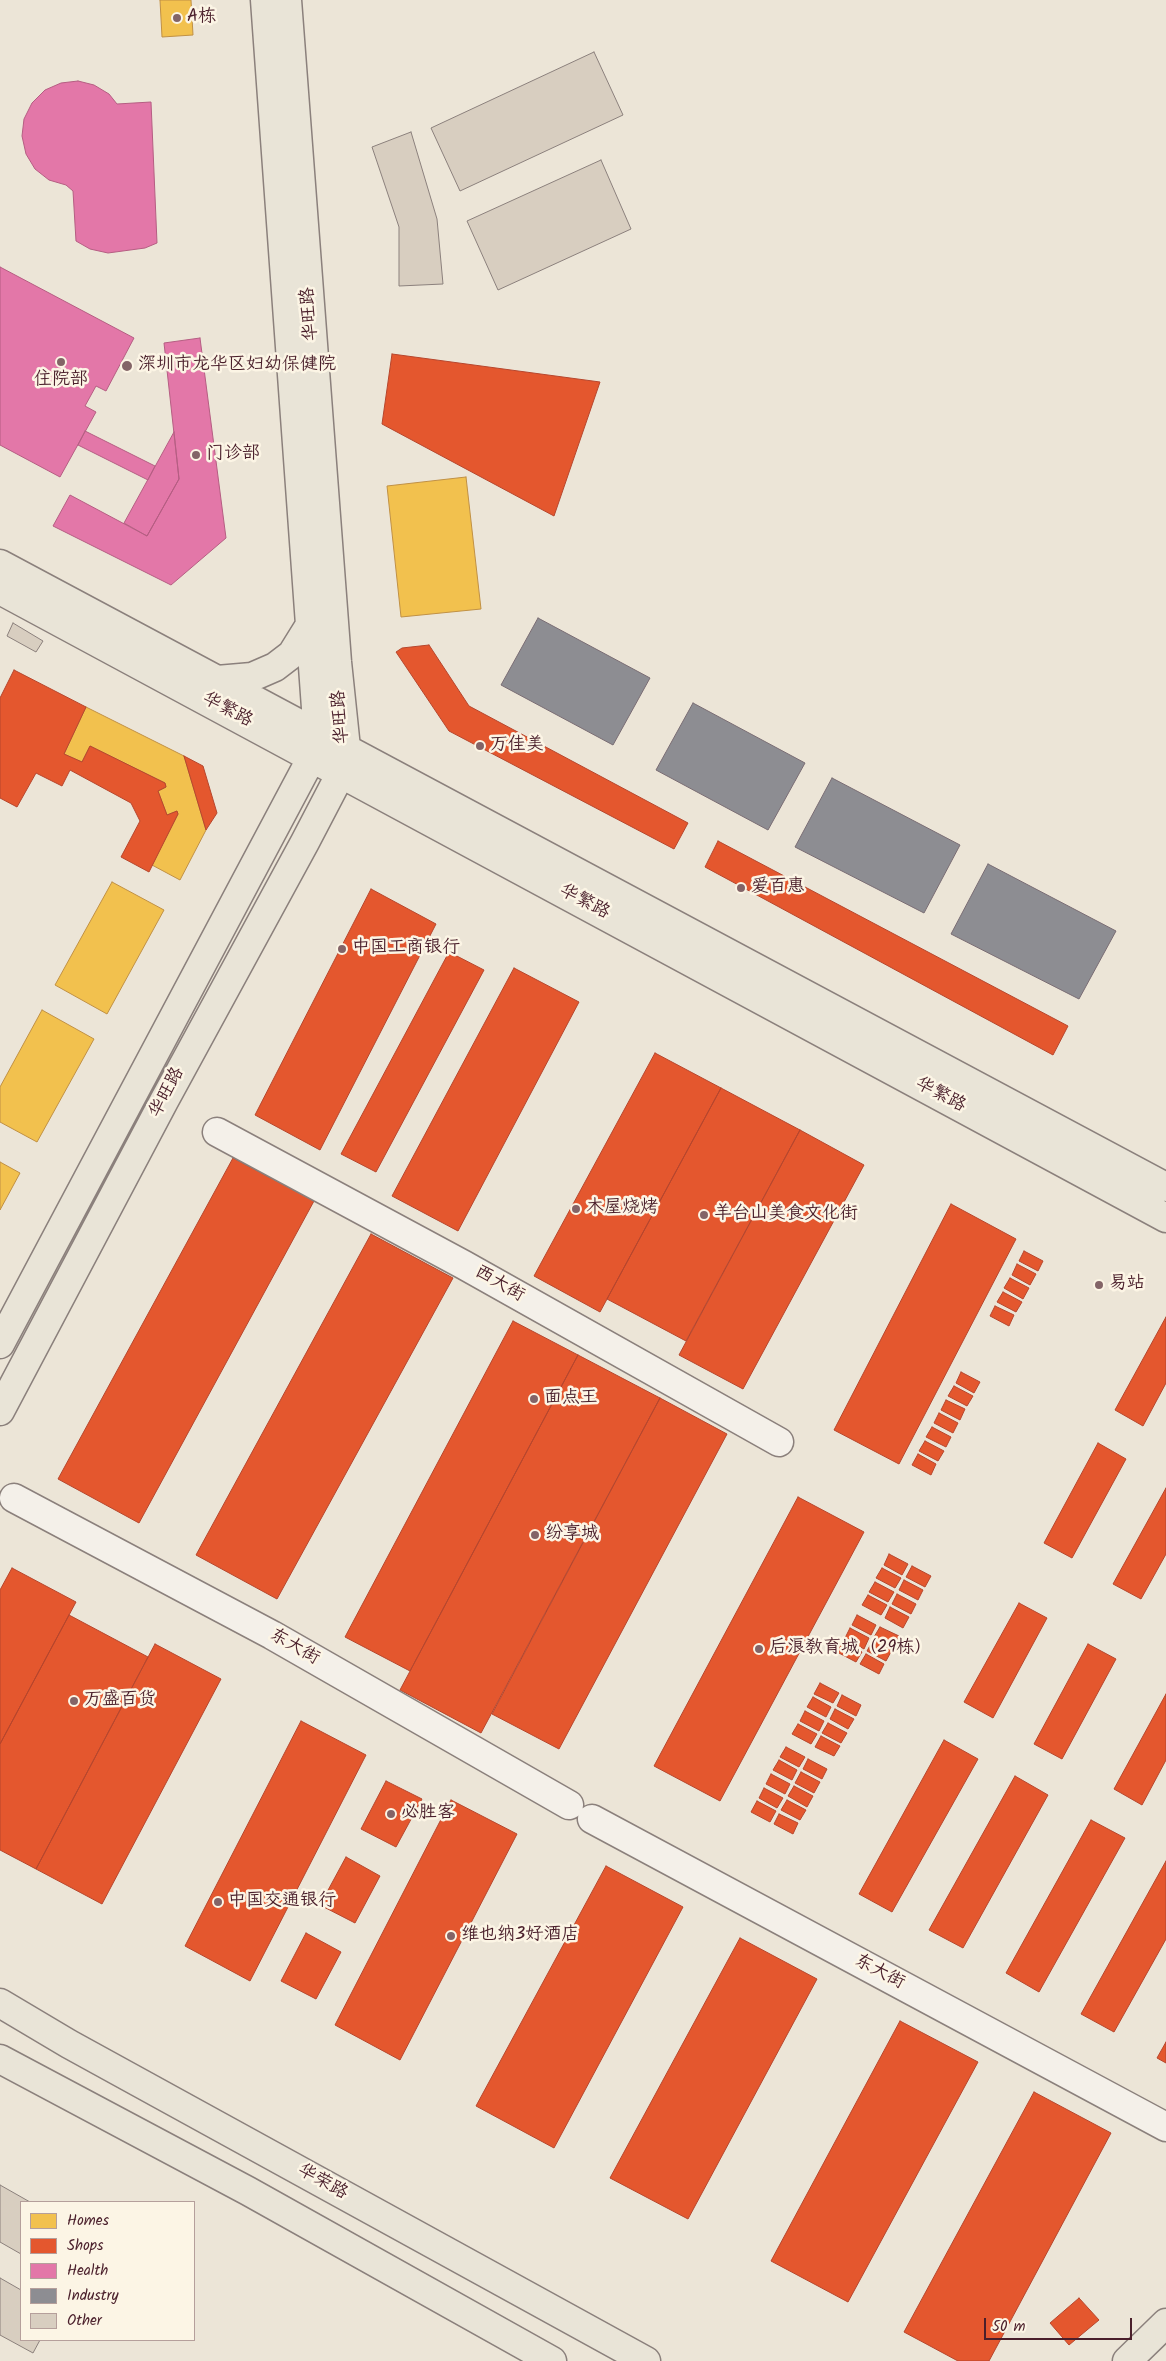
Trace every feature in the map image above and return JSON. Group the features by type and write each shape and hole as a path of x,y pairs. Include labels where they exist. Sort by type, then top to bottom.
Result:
{"main road":[{"name":"华旺路","path":"0,1344 7,1313 315,745 310,625 265,0"},
{"name":"华旺路","path":"0,1411 164,1101 305,842 343,760 287,0"},
{"name":"华繁路","path":"0,564 217,680 315,745"},
{"name":"华繁路","path":"0,590 315,745 1166,1187"},
{"path":"217,680 252,678 275,668 292,654 310,625"},
{"name":"华繁路","path":"343,760 1166,1218"},
{"name":"华荣路","path":"0,2003 69,2044 646,2361"},
{"path":"0,2059 248,2191 552,2361"},
{"path":"1127,2361 1166,2323"}],"street":[{"name":"西大街","path":"217,1132 464,1265 779,1442"},
{"name":"东大街","path":"14,1498 272,1635 569,1805"},
{"name":"东大街","path":"592,1819 1166,2127"}],"building: Homes":[{"name":"A栋","path":"160,0 191,0 193,35 162,37"},
{"path":"466,477 481,609 401,617 387,486"},
{"path":"86,707 184,756 206,830 180,880 152,865 178,814 177,811 167,815 158,791 166,787 165,783 90,746 82,762 64,754"},
{"path":"112,882 164,910 107,1014 55,985"},
{"path":"42,1010 94,1039 37,1142 0,1122 0,1087"},
{"path":"0,1162 20,1173 0,1210"}],"building: Shops":[{"path":"392,354 600,382 554,516 382,424"},
{"path":"429,645 469,706 688,823 674,849 449,731 396,652 402,648"},
{"path":"14,670 86,707 64,754 82,762 90,746 165,783 166,787 158,791 167,815 177,811 178,814 149,872 121,857 140,821 131,803 70,770 62,786 36,773 17,807 0,798 0,698"},
{"path":"184,756 203,766 217,813 206,830"},
{"path":"718,841 1068,1026 1053,1055 705,867"},
{"path":"371,889 436,924 320,1150 255,1115"},
{"path":"449,952 484,970 376,1172 341,1154"},
{"path":"514,968 579,1002 458,1231 392,1196"},
{"path":"655,1053 721,1088 600,1312 534,1276"},
{"name":"羊台山美食文化街","path":"721,1088 800,1130 686,1341 607,1299"},
{"path":"800,1130 864,1165 743,1389 679,1355"},
{"path":"233,1158 314,1201 139,1523 58,1479"},
{"path":"951,1204 1016,1239 899,1464 834,1430"},
{"path":"371,1234 453,1278 277,1599 196,1555"},
{"path":"1024,1251 1043,1261 1038,1271 1019,1261"},
{"path":"1017,1264 1036,1274 1030,1285 1012,1275"},
{"path":"1010,1278 1029,1288 1023,1299 1004,1288"},
{"path":"1003,1292 1022,1302 1016,1312 997,1302"},
{"path":"995,1306 1014,1315 1009,1326 990,1316"},
{"path":"1166,1317 1166,1383 1143,1426 1115,1410"},
{"path":"513,1321 578,1355 410,1671 345,1637"},
{"name":"纷享城","path":"578,1355 660,1398 481,1733 400,1690"},
{"path":"961,1372 980,1382 974,1393 956,1383"},
{"path":"954,1386 973,1396 967,1406 948,1396"},
{"path":"660,1398 727,1434 559,1749 492,1714"},
{"path":"946,1400 965,1409 960,1420 941,1410"},
{"path":"939,1413 958,1423 953,1433 934,1423"},
{"path":"932,1427 951,1437 946,1447 926,1437"},
{"path":"925,1441 944,1451 938,1461 919,1451"},
{"path":"1098,1443 1126,1459 1072,1558 1044,1543"},
{"path":"918,1454 936,1464 931,1475 912,1465"},
{"path":"1166,1488 1166,1554 1141,1599 1113,1584"},
{"name":"后浪教育城（29栋）","path":"798,1497 864,1532 720,1801 654,1766"},
{"path":"889,1554 908,1564 902,1575 884,1565"},
{"path":"912,1566 931,1576 925,1587 906,1577"},
{"path":"12,1568 76,1602 0,1744 0,1590"},
{"path":"882,1568 901,1578 895,1588 876,1578"},
{"path":"904,1580 923,1590 918,1600 899,1590"},
{"path":"875,1582 894,1592 888,1602 869,1592"},
{"path":"897,1594 916,1604 911,1614 892,1604"},
{"path":"868,1595 887,1605 881,1615 862,1605"},
{"path":"1019,1603 1047,1618 993,1718 964,1702"},
{"path":"890,1607 909,1617 903,1628 885,1618"},
{"name":"万盛百货","path":"69,1615 148,1657 36,1869 0,1850 0,1744"},
{"path":"857,1615 876,1625 871,1635 852,1625"},
{"path":"880,1627 899,1636 893,1647 874,1637"},
{"path":"850,1628 869,1638 864,1649 845,1638"},
{"path":"873,1640 892,1650 886,1661 867,1651"},
{"path":"843,1642 862,1652 856,1662 837,1652"},
{"path":"155,1644 221,1679 102,1904 36,1869"},
{"path":"1088,1644 1116,1659 1062,1759 1034,1744"},
{"path":"866,1654 884,1664 879,1674 860,1664"},
{"path":"820,1683 839,1693 833,1703 814,1694"},
{"path":"1166,1694 1166,1760 1142,1805 1114,1789"},
{"path":"842,1695 861,1705 856,1716 837,1706"},
{"path":"813,1697 831,1707 826,1717 807,1707"},
{"path":"835,1709 854,1719 848,1729 830,1719"},
{"path":"805,1711 824,1721 819,1731 800,1721"},
{"path":"301,1721 366,1755 250,1981 185,1946"},
{"path":"828,1723 847,1733 841,1743 822,1733"},
{"path":"798,1724 817,1734 811,1744 792,1734"},
{"path":"821,1736 840,1746 834,1756 815,1747"},
{"path":"944,1740 978,1759 892,1912 859,1894"},
{"path":"786,1747 805,1757 799,1767 780,1757"},
{"path":"808,1759 827,1769 822,1779 803,1769"},
{"path":"779,1760 797,1770 792,1780 773,1770"},
{"path":"801,1772 820,1782 814,1793 795,1783"},
{"path":"771,1774 790,1784 785,1794 766,1784"},
{"path":"1015,1776 1048,1795 963,1948 929,1930"},
{"name":"必胜客","path":"386,1781 422,1799 396,1847 361,1829"},
{"path":"794,1786 813,1796 807,1807 788,1796"},
{"path":"764,1788 783,1798 777,1808 759,1798"},
{"path":"451,1800 517,1834 400,2060 335,2025"},
{"path":"787,1800 806,1810 800,1820 781,1810"},
{"path":"757,1801 776,1811 770,1822 751,1812"},
{"path":"779,1814 798,1823 793,1834 774,1824"},
{"path":"1091,1820 1125,1838 1039,1992 1006,1973"},
{"path":"346,1857 380,1876 355,1923 320,1905"},
{"path":"1166,1861 1166,1939 1114,2032 1081,2014"},
{"path":"606,1866 683,1907 554,2148 476,2106"},
{"path":"306,1933 341,1952 316,1999 281,1981"},
{"path":"740,1938 817,1979 688,2219 610,2178"},
{"path":"900,2021 978,2062 848,2302 771,2261"},
{"path":"1166,2042 1166,2063 1157,2058"},
{"path":"1034,2092 1111,2133 989,2361 958,2361 904,2332"},
{"path":"1079,2298 1099,2320 1069,2345 1050,2323"}],"building: Health":[{"path":"78,81 94,85 109,94 117,104 151,102 157,243 145,248 108,253 90,249 76,241 73,191 66,185 49,180 35,169 26,154 22,136 24,119 32,103 45,90 61,83"},
{"name":"住院部","path":"0,267 134,338 106,391 96,386 85,406 96,412 60,477 0,445"},
{"name":"门诊部","path":"200,338 226,538 171,585 53,526 70,495 147,536 179,479 164,343"},
{"path":"85,431 155,466 148,480 78,445"},
{"path":"174,432 179,479 147,536 124,523"}],"building: Industry":[{"path":"538,618 650,678 613,745 501,685"},
{"path":"693,703 805,763 768,830 656,770"},
{"path":"832,778 960,845 924,913 795,847"},
{"path":"988,864 1116,931 1079,999 951,934"}],"building: Other":[{"path":"594,52 623,115 460,191 431,128"},
{"path":"411,132 437,219 443,284 399,286 399,227 372,147"},
{"path":"601,160 631,229 498,290 467,221"},
{"path":"13,623 43,641 36,652 7,636"},
{"path":"0,2185 28,2201 20,2201 20,2253 0,2242"},
{"path":"0,2278 20,2289 20,2341 39,2341 33,2353 0,2335"}],"place":[{"name":"A栋","path":"177,18"},
{"name":"住院部","path":"61,362"},
{"name":"深圳市龙华区妇幼保健院","path":"127,366"},
{"name":"门诊部","path":"196,455"},
{"name":"万佳美","path":"480,746"},
{"name":"爱百惠","path":"741,888"},
{"name":"中国工商银行","path":"342,949"},
{"name":"木屋烧烤","path":"576,1209"},
{"name":"羊台山美食文化街","path":"704,1215"},
{"name":"易站","path":"1099,1285"},
{"name":"面点王","path":"534,1399"},
{"name":"纷享城","path":"535,1535"},
{"name":"后浪教育城（29栋）","path":"759,1649"},
{"name":"万盛百货","path":"74,1701"},
{"name":"必胜客","path":"391,1814"},
{"name":"中国交通银行","path":"218,1902"},
{"name":"维也纳3好酒店","path":"451,1936"}]}
